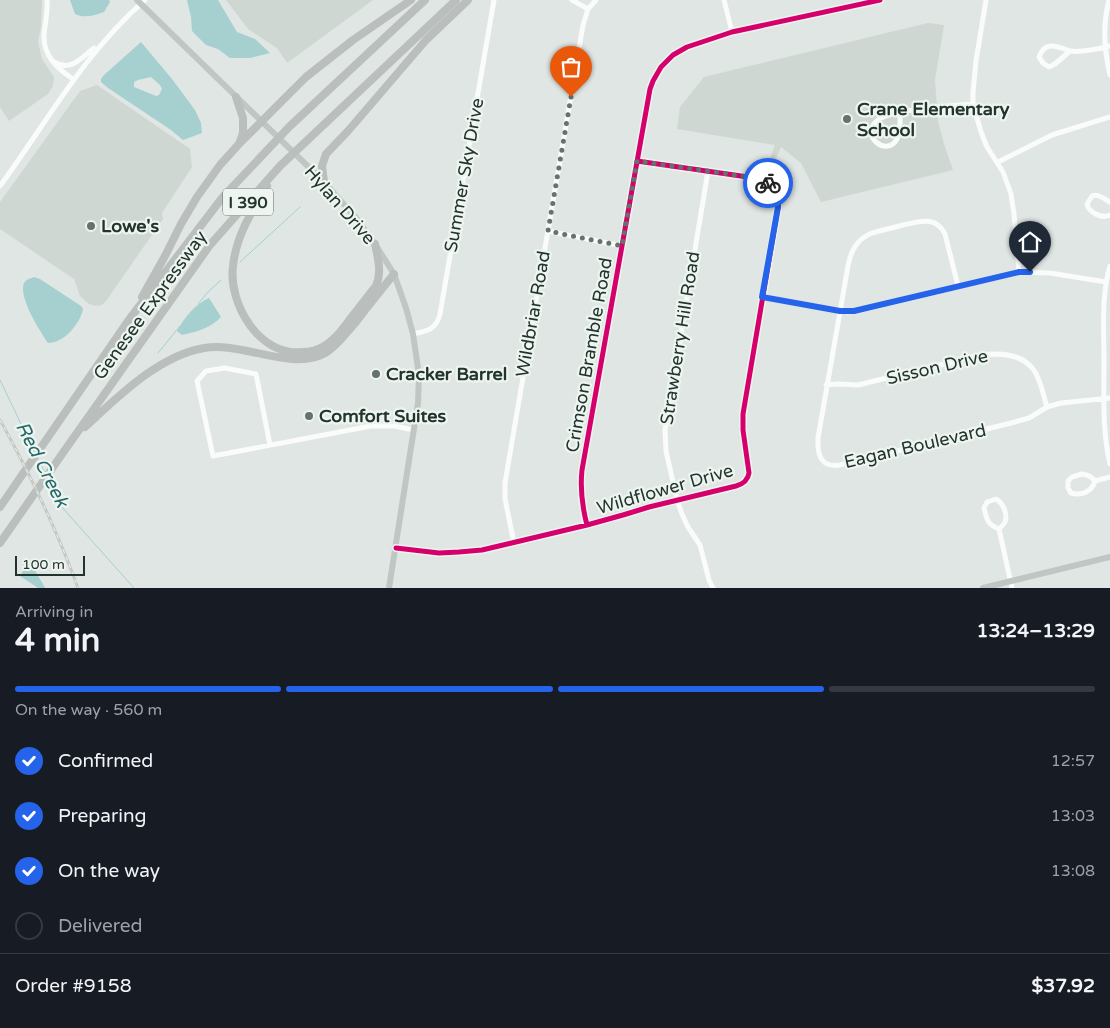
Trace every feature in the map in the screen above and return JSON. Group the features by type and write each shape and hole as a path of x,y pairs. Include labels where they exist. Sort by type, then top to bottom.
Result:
{"highway":[{"path":"128,321 181,224 197,197 220,165 306,77 353,40 411,0"},
{"name":"Genesee Expressway","path":"0,507 128,321 222,198 289,127 425,0"},
{"name":"Genesee Expressway","path":"0,543 210,245 280,166 456,0"},
{"path":"324,182 322,166 326,154 426,40 468,0"},
{"path":"236,97 243,118 243,133 239,144"},
{"path":"280,166 249,215 237,246 232,266 232,280 240,310 269,345 296,353 312,351 324,346 336,337 376,286 379,277 375,244"},
{"path":"76,435 132,386 159,366 182,355 204,348 224,347 300,360 326,353 339,342 394,274"}],"main road":[{"name":"Hylan Drive","path":"141,1 324,182 357,218 394,274 413,334 419,375 418,403 389,588"},
{"path":"983,588 1011,585 1110,557"}],"street":[{"path":"47,0 44,37 46,50 56,66 73,79"},
{"name":"Summer Sky Drive","path":"413,334 432,328 440,314 494,0"},
{"path":"572,0 588,9"},
{"name":"Wildbriar Road","path":"514,542 505,499 505,484 583,25 588,9 596,0"},
{"path":"724,0 732,32"},
{"name":"Crimson Bramble Road","path":"587,525 581,489 582,470 652,81 661,67 673,55 687,47 732,32 880,0"},
{"path":"986,0 976,61 973,92 974,104 980,132 1007,181 1012,203 1019,272"},
{"path":"1109,0 1104,24 1110,75"},
{"path":"0,186 73,79 99,46 141,1"},
{"path":"51,60 63,66 75,64 99,46"},
{"path":"1070,51 1050,67 1039,56 1043,50 1050,46 1065,48 1070,51 1107,47"},
{"path":"900,112 897,140 889,145 876,144 872,138 871,130 874,123 880,118 893,113 900,112 974,104"},
{"path":"998,162 1052,135 1110,117"},
{"name":"Wildflower Drive","path":"396,548 430,552 482,550 623,516 649,506 740,485 748,478 743,414 778,207 776,191 771,184 762,180 637,161"},
{"name":"Strawberry Hill Road","path":"708,171 665,425 666,451 677,500 688,527 700,545 712,588"},
{"path":"1110,202 1095,194 1087,204 1090,210 1102,217 1110,215"},
{"name":"Eagan Boulevard","path":"958,286 943,230 935,223 922,221 872,232 858,241 850,255 826,384 817,446 818,452 825,463 834,466 1015,422 1029,418 1047,407 1061,403 1107,398"},
{"path":"548,231 622,246"},
{"path":"1110,266 1106,282 1107,398 1105,433 1110,464"},
{"path":"762,297 848,312 1019,272 1050,273 1106,282"},
{"name":"Sisson Drive","path":"826,384 858,385 981,355 1001,354 1019,358 1033,369 1047,407"},
{"path":"270,445 256,374 225,368 206,371 198,381 212,456 371,426 394,426 414,430"},
{"path":"1082,474 1089,475 1095,481 1094,486 1089,491 1078,494 1071,493 1067,484 1072,477 1082,474"},
{"path":"1095,481 1110,477"},
{"path":"996,500 1002,502 1006,518 999,529 988,522 984,508 987,502 996,500"},
{"path":"999,529 1011,585"}],"shaded area":[{"path":"0,0 42,0 38,42 42,59 54,77 53,86 48,94 9,121 0,107"},
{"path":"226,0 373,0 287,63 277,48 248,29"},
{"path":"928,23 944,25 935,80 938,121 953,170 821,202 801,163 781,147 767,179 763,178 775,145 677,129 680,107 704,77"},
{"path":"97,85 190,149 192,167 162,213 163,219 106,301 102,305 96,306 89,304 80,296 74,279 0,229 0,202 80,91"}],"water":[{"path":"70,0 109,0 110,2 104,12 82,16 75,14"},
{"path":"187,0 218,0 237,32 255,39 270,53 250,58 230,58 218,49 206,45 192,31"},
{"path":"141,42 195,110 201,123 202,133 183,140 108,88 101,82 104,75","holes":["151,77 162,89 159,95 156,96 134,87 134,82"]},
{"path":"34,277 40,279 83,309 79,321 60,340 48,343 27,305 24,297 24,283"},
{"path":"209,298 221,317 213,324 198,331 182,335 177,331 190,312"},
{"path":"30,562 45,588 38,588 20,576"}],"waterway":[{"path":"240,262 300,207"},
{"path":"198,304 221,280"},
{"path":"158,353 180,326"},
{"name":"Red Creek","path":"0,380 34,451"},
{"name":"Red Creek","path":"38,459 45,473"},
{"name":"Red Creek","path":"48,479 60,505 134,588"}],"railway":[{"path":"0,420 42,502 78,588"}],"cycle path":[{"path":"587,525 582,498 582,470 650,89 653,81 661,67 673,55 687,47 732,32 880,0"},
{"path":"396,548 439,553 482,550 736,486 748,478 743,414 778,207 776,194 770,184 762,179 637,161"}],"way so far":[{"path":"571,97 548,231 622,246 637,161 756,178 768,183"}],"place":[{"name":"Crane Elementary School","path":"847,119"},
{"name":"Lowe's","path":"91,226"},
{"name":"Cracker Barrel","path":"376,374"},
{"name":"Comfort Suites","path":"309,416"}],"route":[{"path":"768,183 776,191 778,207 762,297 848,312 1019,272 1030,272"}]}
